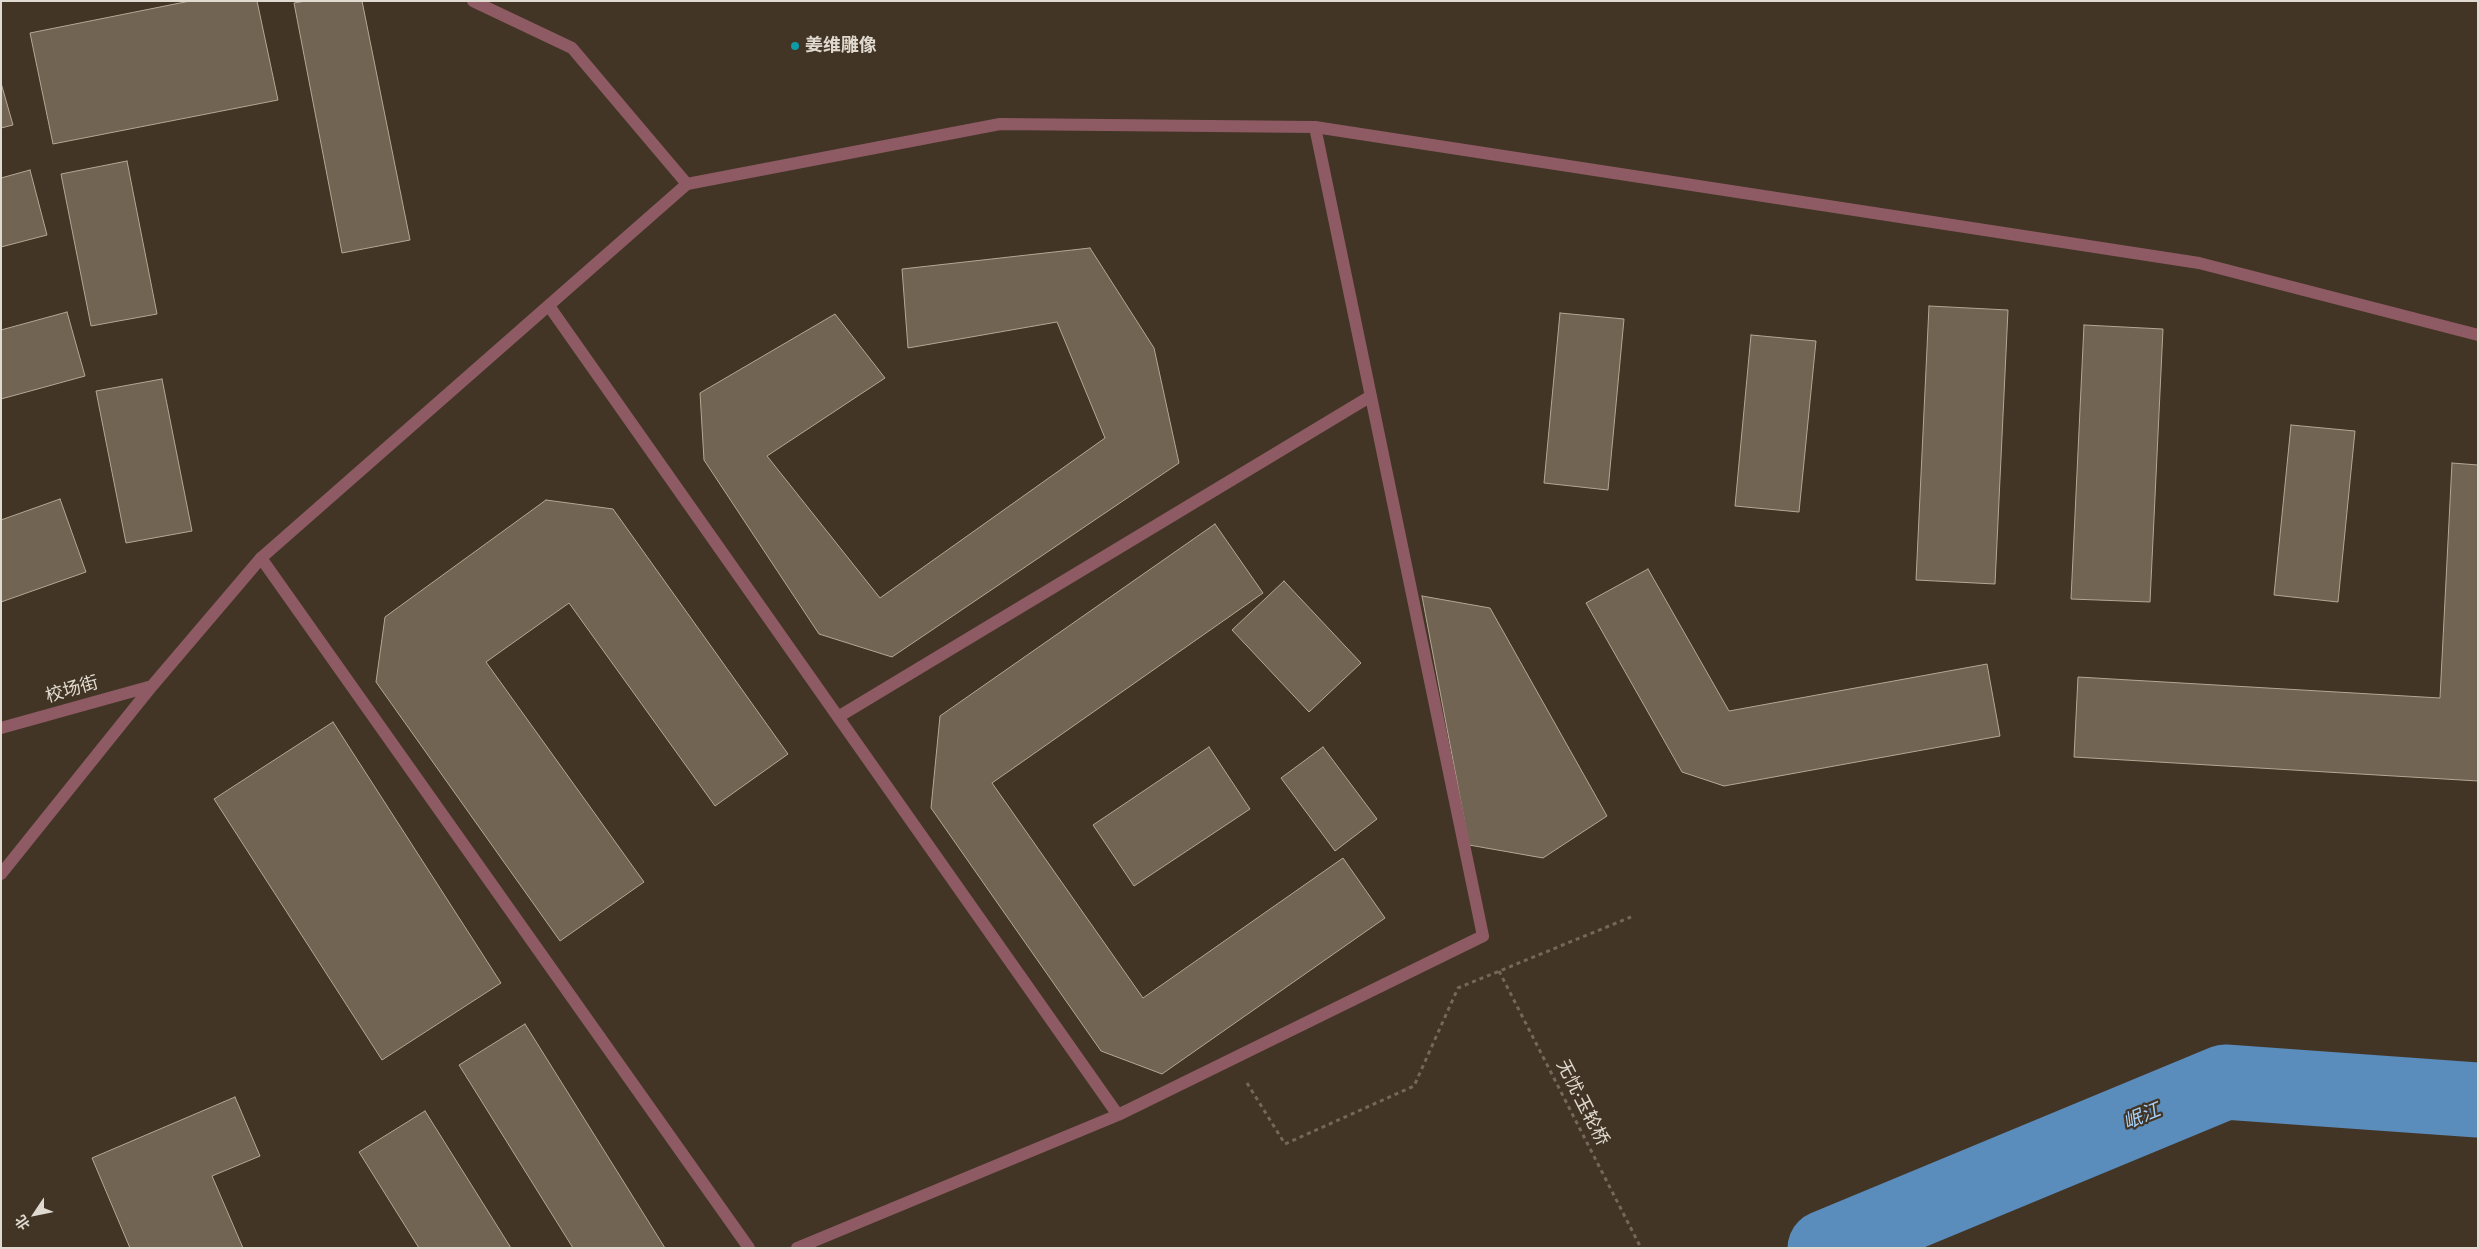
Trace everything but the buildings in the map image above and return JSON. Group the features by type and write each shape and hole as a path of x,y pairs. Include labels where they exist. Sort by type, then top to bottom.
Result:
{"street":[{"path":"473,1 572,48 687,184"},
{"path":"1,874 152,686 261,558 687,184 1000,124 1315,127 2199,263 2478,335"},
{"path":"797,1248 1118,1115 1483,936 1315,127"},
{"path":"549,306 1118,1115"},
{"path":"838,717 1371,396"},
{"path":"261,558 749,1248"},
{"name":"校场街","path":"1,728 152,686"}],"path":[{"path":"1232,1060 1285,1144 1414,1086 1458,988 1631,918"},
{"name":"无忧·玉轮桥","path":"1499,971 1640,1248"}],"waterway":[{"name":"岷江","path":"1825,1248 2225,1082 2478,1100"}],"place":[{"name":"姜维雕像","path":"795,46"}]}
